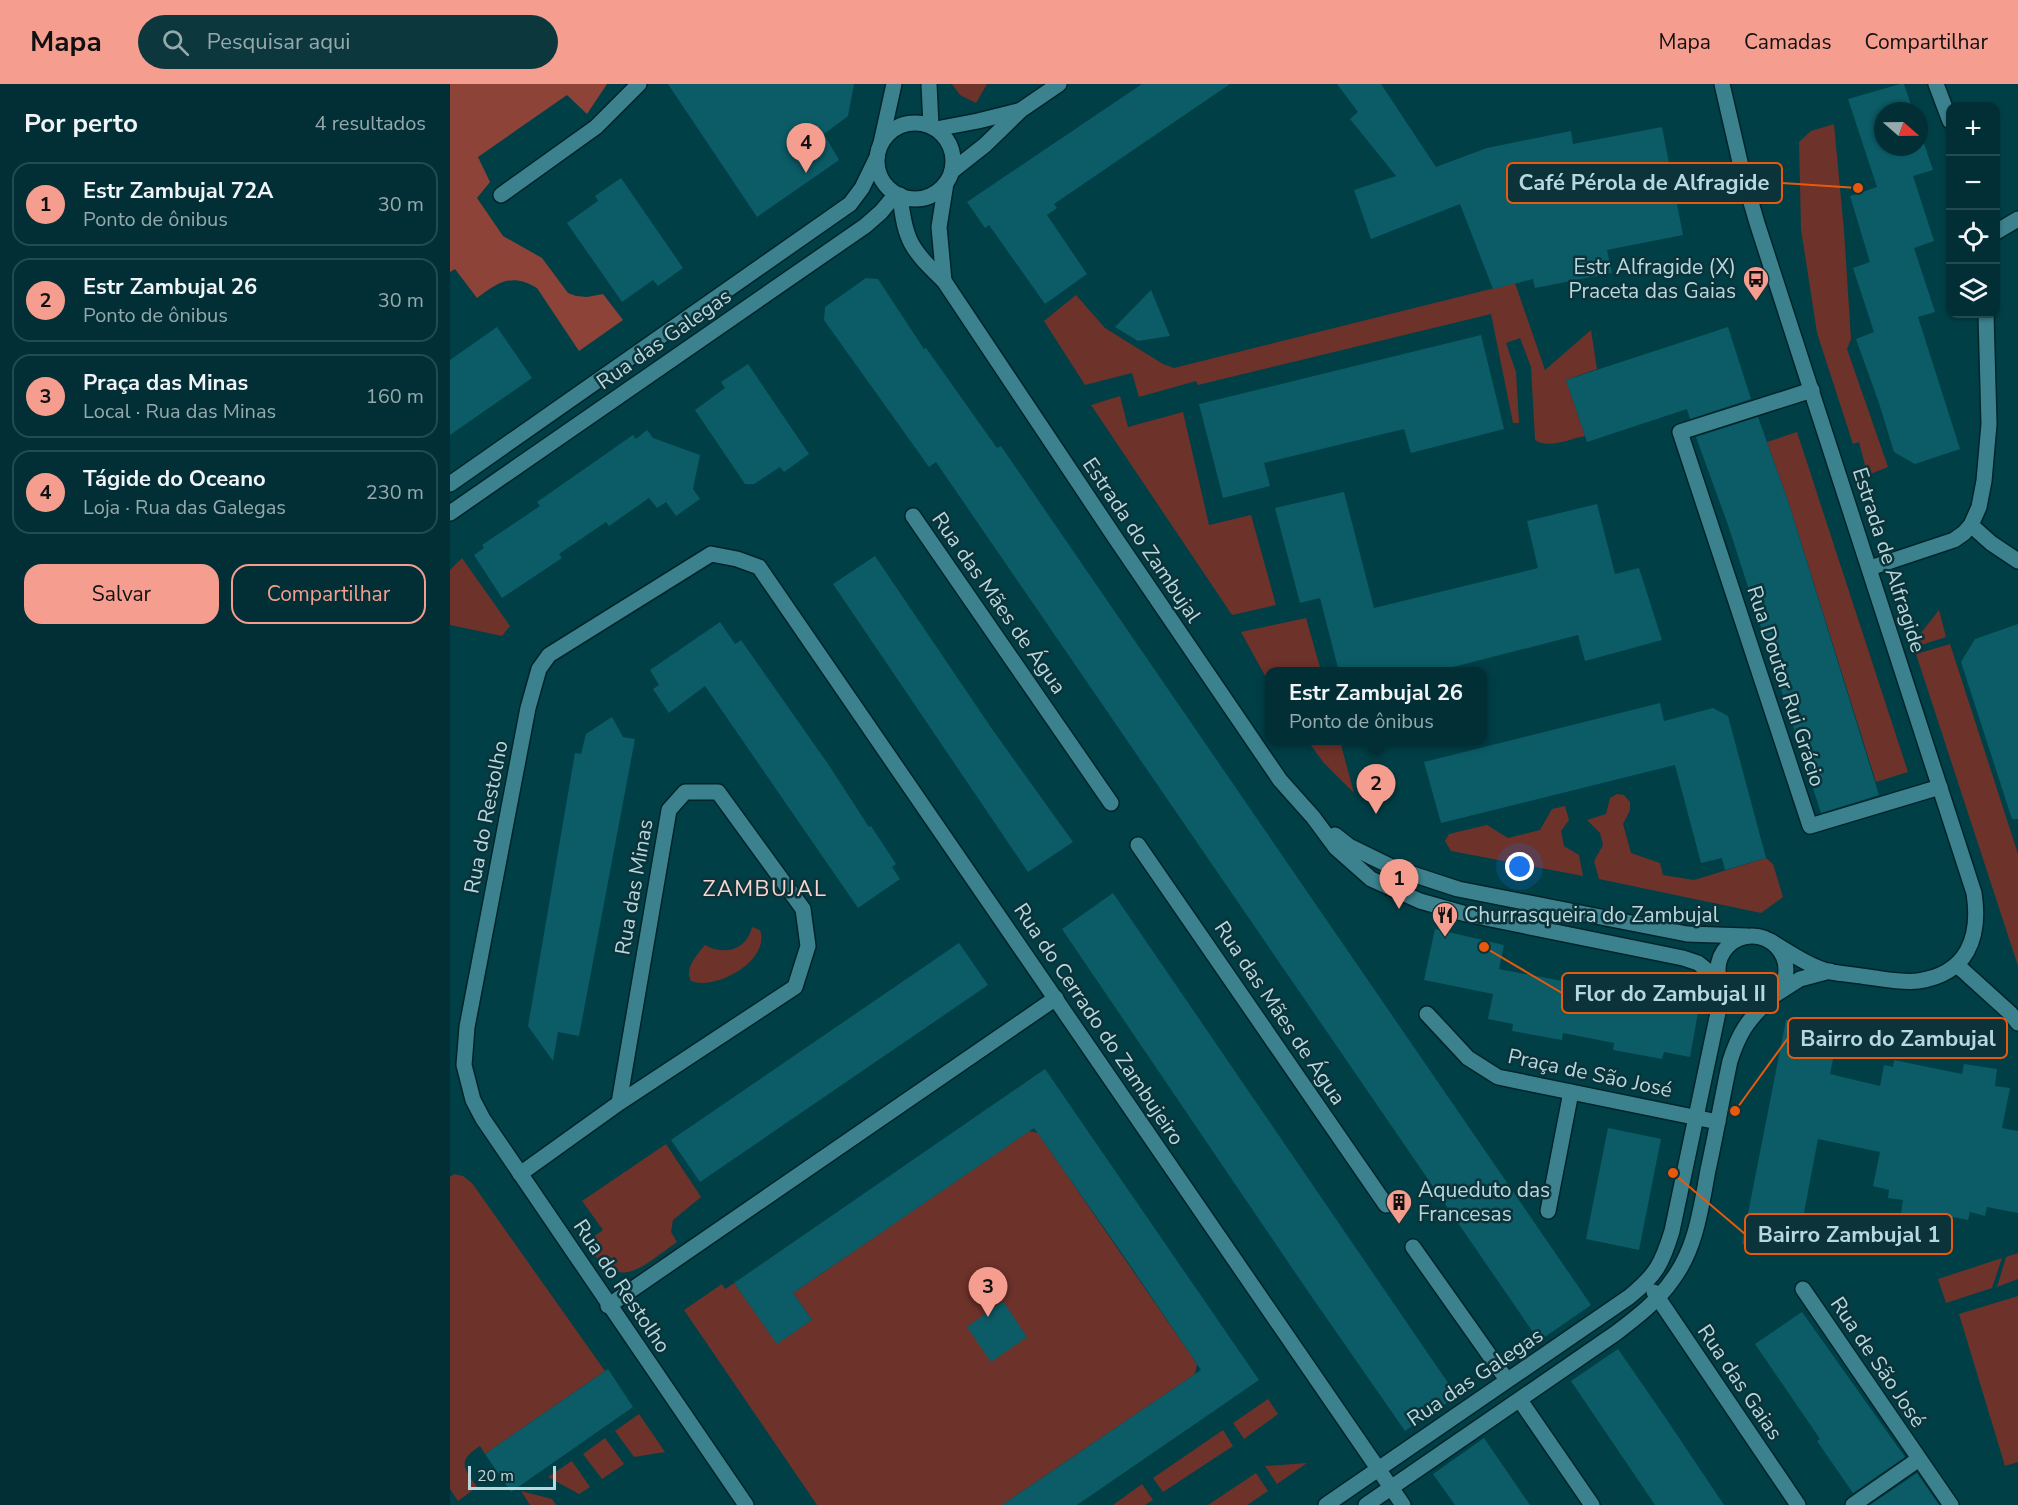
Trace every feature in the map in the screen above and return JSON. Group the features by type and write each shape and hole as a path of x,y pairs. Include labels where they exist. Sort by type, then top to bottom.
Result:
{"street":[{"path":"894,84 879,152 879,171 885,184 898,194 909,198 924,198 936,193 949,177 1021,110 1059,84"},
{"path":"929,84 933,128"},
{"name":"Estrada de Alfragide","path":"1722,84 1752,205 1974,893 1976,908 1973,941 1957,965"},
{"path":"1936,84 1946,110"},
{"path":"501,195 596,127 637,86"},
{"path":"933,128 978,121 1021,110"},
{"path":"879,152 887,136 896,128 918,123 933,128 942,134 950,145 953,158 949,177"},
{"name":"Rua das Galegas","path":"450,484 850,204 862,188 879,152"},
{"name":"Estrada do Zambujal","path":"944,281 939,228 949,177"},
{"name":"Rua das Galegas","path":"450,513 865,226 898,194"},
{"name":"Estrada do Zambujal","path":"898,194 909,243 944,281 1280,780 1313,817 1336,848 1371,879 1420,901 1466,914 1683,958 1698,963 1721,984"},
{"path":"2000,229 2018,219"},
{"path":"1870,568 1954,540 1964,534 1971,525 1979,507 1989,424 1986,318"},
{"name":"Rua Doutor Rui Grácio","path":"1812,390 1680,432 1810,826 1940,787"},
{"path":"579,394 592,414"},
{"name":"Rua das Mães de Água","path":"913,516 1111,803"},
{"path":"1971,525 1990,543 2018,561"},
{"name":"Rua do Restolho","path":"746,1505 483,1119 473,1100 464,1065 469,1016 528,708 539,669 549,655 711,555 737,558 759,567"},
{"name":"Rua do Cerrado do Zambujeiro","path":"759,567 1403,1505"},
{"name":"Rua das Minas","path":"520,1174 619,1103 795,987 808,946 803,909 718,792 685,792 669,810 619,1103"},
{"name":"Estrada do Zambujal","path":"1313,817 1349,846 1394,867 1458,888 1687,934 1747,936"},
{"name":"Rua das Mães de Água","path":"1138,845 1386,1206"},
{"path":"1770,941 1784,959 1786,971 1784,983 1773,997 1755,1004 1743,1004 1731,999 1721,984 1717,967 1720,956 1736,939 1759,936 1770,941 1801,959 1830,971 1918,981 1947,973 1957,965 2018,1023"},
{"path":"1658,1298 1675,1277 1698,1224 1730,1061 1738,1038 1751,1017 1773,997 1800,979 1830,971"},
{"name":"Praça de São José","path":"1647,1282 1663,1259 1672,1231 1721,984"},
{"path":"608,1305 1056,998"},
{"name":"Praça de São José","path":"1427,1014 1468,1058 1498,1077 1718,1122"},
{"path":"1548,1211 1571,1092"},
{"path":"1413,1247 1502,1373"},
{"name":"Rua das Galegas","path":"1326,1505 1629,1297 1647,1282"},
{"name":"Rua das Gaias","path":"1647,1282 1798,1505"},
{"name":"Rua de São José","path":"1803,1289 1951,1505"},
{"name":"Rua das Galegas","path":"1366,1505 1616,1333 1658,1298"},
{"path":"1524,1406 1592,1505"},
{"name":"Rua de São José","path":"1853,1505 1919,1459"}],"shaded area":[{"path":"450,84 607,84 587,114 567,95 478,157 490,182 477,198 503,236 542,258 568,293 587,297 603,294 623,320 579,351 537,288 520,281 505,281 477,298 455,269 450,272"},
{"path":"952,84 987,84 976,103 960,95"},
{"path":"1834,124 1851,339 1847,349 1888,467 1870,474 1858,468 1865,465 1859,442 1853,444 1817,333 1801,229 1799,142 1811,131"},
{"path":"1515,283 1545,370 1591,330 1597,369 1566,380 1585,436 1546,444 1535,440 1531,367 1520,338 1506,343 1516,372 1519,423 1513,423 1491,314 1198,385 1196,381 1139,397 1132,373 1085,385 1044,321 1076,295 1105,328 1163,364 1174,368"},
{"path":"1120,396 1128,427 1183,412 1209,525 1251,515 1276,605 1232,615 1091,405"},
{"path":"1797,432 1908,772 1876,782 1789,504 1767,442"},
{"path":"462,558 510,626 502,636 450,625 450,570"},
{"path":"1939,610 1946,637 1915,647 1913,643"},
{"path":"1306,618 1320,667 1265,667 1265,676 1241,632"},
{"path":"1950,644 2018,854 2018,966 1916,654"},
{"path":"1311,745 1341,745 1354,793 1323,762"},
{"path":"1617,794 1624,795 1630,802 1630,810 1623,824 1631,853 1660,863 1663,875 1694,880 1766,858 1773,864 1783,897 1761,913 1599,879 1594,861 1603,845 1600,833 1587,820 1606,814 1610,798"},
{"path":"1565,806 1569,820 1561,831 1564,846 1579,855 1583,876 1451,851 1445,841 1449,834 1487,825 1508,838 1540,830 1552,809"},
{"path":"752,927 760,930 761,941 750,962 727,977 702,983 691,981 690,967 705,945 720,950 734,949 745,941"},
{"path":"1029,1131 1038,1133 1197,1364 1195,1374 1002,1505 817,1505 684,1310 722,1284 725,1289 734,1283 777,1343 812,1320 793,1293"},
{"path":"666,1144 701,1197 673,1220 671,1232 677,1242 640,1268 629,1272 619,1272 609,1268 585,1243 603,1230 582,1201"},
{"path":"454,1174 463,1176 472,1183 605,1371 485,1454 480,1446 473,1451 465,1460 465,1465 477,1487 458,1501 450,1489 450,1177"},
{"path":"2018,1253 2018,1279 1997,1287 2006,1257"},
{"path":"2002,1258 1992,1288 1946,1303 1938,1279"},
{"path":"2018,1296 2018,1462 2005,1466 1959,1314"},
{"path":"1268,1399 1278,1414 1244,1439 1233,1423"},
{"path":"639,1414 665,1452 634,1457 615,1431"},
{"path":"1223,1430 1233,1446 1163,1492 1153,1478"},
{"path":"605,1438 624,1464 602,1479 583,1454"},
{"path":"572,1461 590,1487 579,1494 548,1477"},
{"path":"1307,1463 1277,1484 1265,1466"},
{"path":"1256,1473 1268,1491 1247,1505 1208,1505"},
{"path":"1142,1484 1153,1500 1145,1505 1113,1505"},
{"path":"521,1491 552,1499 556,1505 530,1505"}],"building":[{"path":"668,84 854,84 848,116 824,134 839,160 757,217"},
{"path":"1142,84 1230,84 1054,204 1057,208 1047,215 1087,274 1045,304 989,225 985,228 967,202"},
{"path":"1337,84 1381,84 1436,167 1487,148 1571,131 1573,144 1662,127 1683,235 1607,250 1612,273 1535,288 1533,279 1493,289 1460,204 1371,239 1354,190 1396,176 1350,119 1358,112"},
{"path":"1904,84 1910,102 1874,102 1874,156 1928,155 1933,170 1913,176 1934,241 1914,248 1935,312 1918,317 1960,449 1915,464 1894,452 1856,339 1874,332 1853,268 1870,262 1850,196 1877,187 1848,99"},
{"path":"621,178 683,268 658,286 653,280 622,302 567,223 598,201 595,196"},
{"path":"866,278 878,279 924,349 926,348 997,448 1001,446 1591,1305 1539,1341 936,462 929,467 824,320 825,307"},
{"path":"1151,290 1170,336 1138,341 1115,327"},
{"path":"497,327 532,378 450,435 450,360"},
{"path":"1728,327 1751,399 1690,419 1687,409 1587,442 1566,380"},
{"path":"1481,335 1504,429 1411,453 1404,429 1264,463 1270,486 1223,498 1199,404"},
{"path":"748,364 809,454 784,472 780,467 754,484 745,484 695,410 725,388 721,382"},
{"path":"1758,417 1789,504 1879,795 1821,813 1728,525 1696,437"},
{"path":"647,430 653,438 700,455 693,489 700,499 676,516 666,502 657,508 649,498 609,526 606,522 559,554 562,558 502,598 474,555 484,548 482,545 540,506 537,502 633,435 636,439"},
{"path":"1344,492 1374,608 1538,568 1527,521 1597,504 1615,574 1639,568 1662,640 1585,661 1578,635 1453,667 1338,667 1320,598 1300,603 1275,508"},
{"path":"875,556 992,729 1073,842 1028,872 833,584"},
{"path":"720,622 735,644 741,640 896,864 892,867 900,879 858,908 705,686 669,713 653,689 659,685 650,670"},
{"path":"2018,624 2018,819 2012,819 1961,662 1975,639"},
{"path":"1660,703 1664,721 1713,708 1728,716 1766,858 1725,870 1722,858 1701,863 1675,765 1441,823 1424,762"},
{"path":"612,717 623,737 635,739 579,1036 558,1032 553,1061 528,1026 575,753 581,754 586,734"},
{"path":"1113,893 1457,1396 1405,1431 1062,929"},
{"path":"1435,929 1504,945 1499,969 1699,1007 1690,1057 1664,1052 1662,1059 1613,1050 1614,1043 1563,1033 1562,1040 1512,1031 1513,1024 1488,1019 1493,994 1424,980"},
{"path":"959,943 988,985 700,1182 671,1140"},
{"path":"1786,1020 1839,1030 1830,1074 1880,1086 1884,1065 1893,1067 1894,1060 1962,1074 1964,1064 1997,1069 1995,1086 2010,1088 2002,1128 2018,1131 2018,1213 1987,1207 1985,1216 1970,1212 1968,1220 1953,1217 1951,1227 1934,1224 1932,1234 1899,1227 1903,1200 1888,1198 1889,1190 1873,1186 1880,1152 1818,1139 1796,1255 1742,1244"},
{"path":"1045,1069 1259,1380 1077,1505 1002,1505 1201,1370 1034,1128 793,1293 812,1320 777,1344 734,1283"},
{"path":"1608,1128 1661,1139 1639,1250 1586,1239"},
{"path":"1003,1301 1027,1337 991,1362 967,1327"},
{"path":"1802,1312 1905,1457 1853,1493 1817,1441 1820,1439 1755,1344"},
{"path":"1618,1349 1724,1505 1655,1505 1571,1381"},
{"path":"608,1369 633,1407 511,1492 485,1454"},
{"path":"1484,1438 1530,1505 1455,1505 1433,1474"},
{"path":"1917,1473 1939,1505 1870,1505"}],"place":[{"name":"Tágide do Oceano","path":"806,173"},
{"name":"Café Pérola de Alfragide","path":"1858,188"},
{"name":"Estr Alfragide (X) Praceta das Gaias","path":"1756,302"},
{"name":"Estr Zambujal 26","path":"1376,814"},
{"name":"Estr Zambujal 72A","path":"1399,909"},
{"name":"Churrasqueira do Zambujal","path":"1445,938"},
{"name":"Flor do Zambujal II","path":"1484,947"},
{"name":"Bairro do Zambujal","path":"1735,1111"},
{"name":"Bairro Zambujal 1","path":"1673,1173"},
{"name":"Aqueduto das Francesas","path":"1399,1225"},
{"name":"Praça das Minas","path":"988,1317"}],"district":[{"name":"ZAMBUJAL","path":"765,889"}]}
